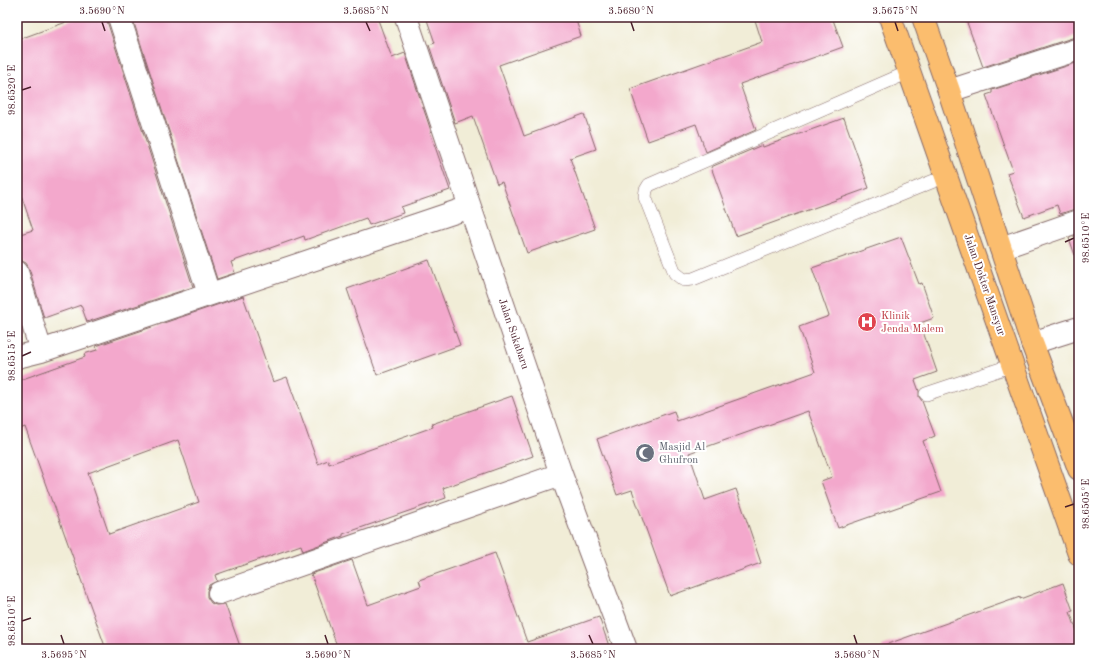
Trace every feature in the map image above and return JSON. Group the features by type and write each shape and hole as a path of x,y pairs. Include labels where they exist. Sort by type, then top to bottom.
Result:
{"main road":[{"name":"Jalan Dokter Mansyur","path":"890,17 1079,554"},
{"path":"923,17 1032,343 1079,469"}],"street":[{"path":"119,17 208,294"},
{"name":"Jalan Sukabaru","path":"406,17 561,474 626,649"},
{"path":"949,91 1079,49"},
{"path":"17,357 41,351 470,207"},
{"path":"1001,248 1079,220"},
{"path":"17,272 41,351"},
{"path":"1032,343 1079,328"},
{"path":"219,593 561,474"}],"lane":[{"path":"910,72 649,185 646,190 645,197 675,273 684,280 693,279 946,176"},
{"path":"926,394 1012,366"}],"building":[{"path":"80,17 107,17 107,21 193,287 87,322 81,305 44,318 29,268 26,263 22,261 17,248 17,235 33,230 17,183 17,40"},
{"path":"132,17 377,17 392,58 405,53 450,190 401,207 403,213 369,225 366,218 305,240 304,236 231,262 235,273 217,279"},
{"path":"426,17 575,17 581,36 499,65 524,136 584,114 596,149 570,158 595,229 527,253 502,182 497,184 473,116 455,123 429,45 435,43"},
{"path":"754,17 832,17 843,47 740,84 756,130 706,152 696,124 648,141 630,89 762,42"},
{"path":"965,17 1079,17 1079,37 983,67"},
{"path":"1079,62 1079,209 1060,214 1057,205 1024,217 1007,173 1013,171 986,95 992,93 992,90"},
{"path":"844,118 869,188 736,236 711,167 762,145 763,147"},
{"path":"1079,234 1079,258 1076,258 1069,238"},
{"path":"901,237 919,284 922,283 934,318 920,323 937,372 915,380 919,391 919,397 922,401 935,436 923,441 941,492 838,528 821,481 832,477 808,411 689,453 705,500 736,489 761,563 670,596 632,490 617,495 597,439 674,411 677,421 815,372 799,327 829,316 812,268"},
{"path":"429,260 460,345 377,375 347,289"},
{"path":"243,296 273,382 287,377 318,464 328,460 329,464 433,427 432,424 512,396 533,456 443,488 446,498 343,534 343,536 303,551 301,545 215,575 217,581 209,585 207,597 211,603 216,605 225,604 241,649 106,649 25,427 17,430 17,381 85,357 84,354 97,350 96,346","holes":["178,440 199,502 109,534 88,473"]},
{"path":"495,553 527,642 599,617 610,649 338,649 311,574 352,560 368,605 421,586 419,580"},
{"path":"1063,583 1073,611 1070,612 1079,637 1079,649 882,649 882,646"}],"place":[{"name":"Klinik Jenda Malem","path":"867,322"},
{"name":"Masjid Al Ghufron","path":"645,453"}]}
